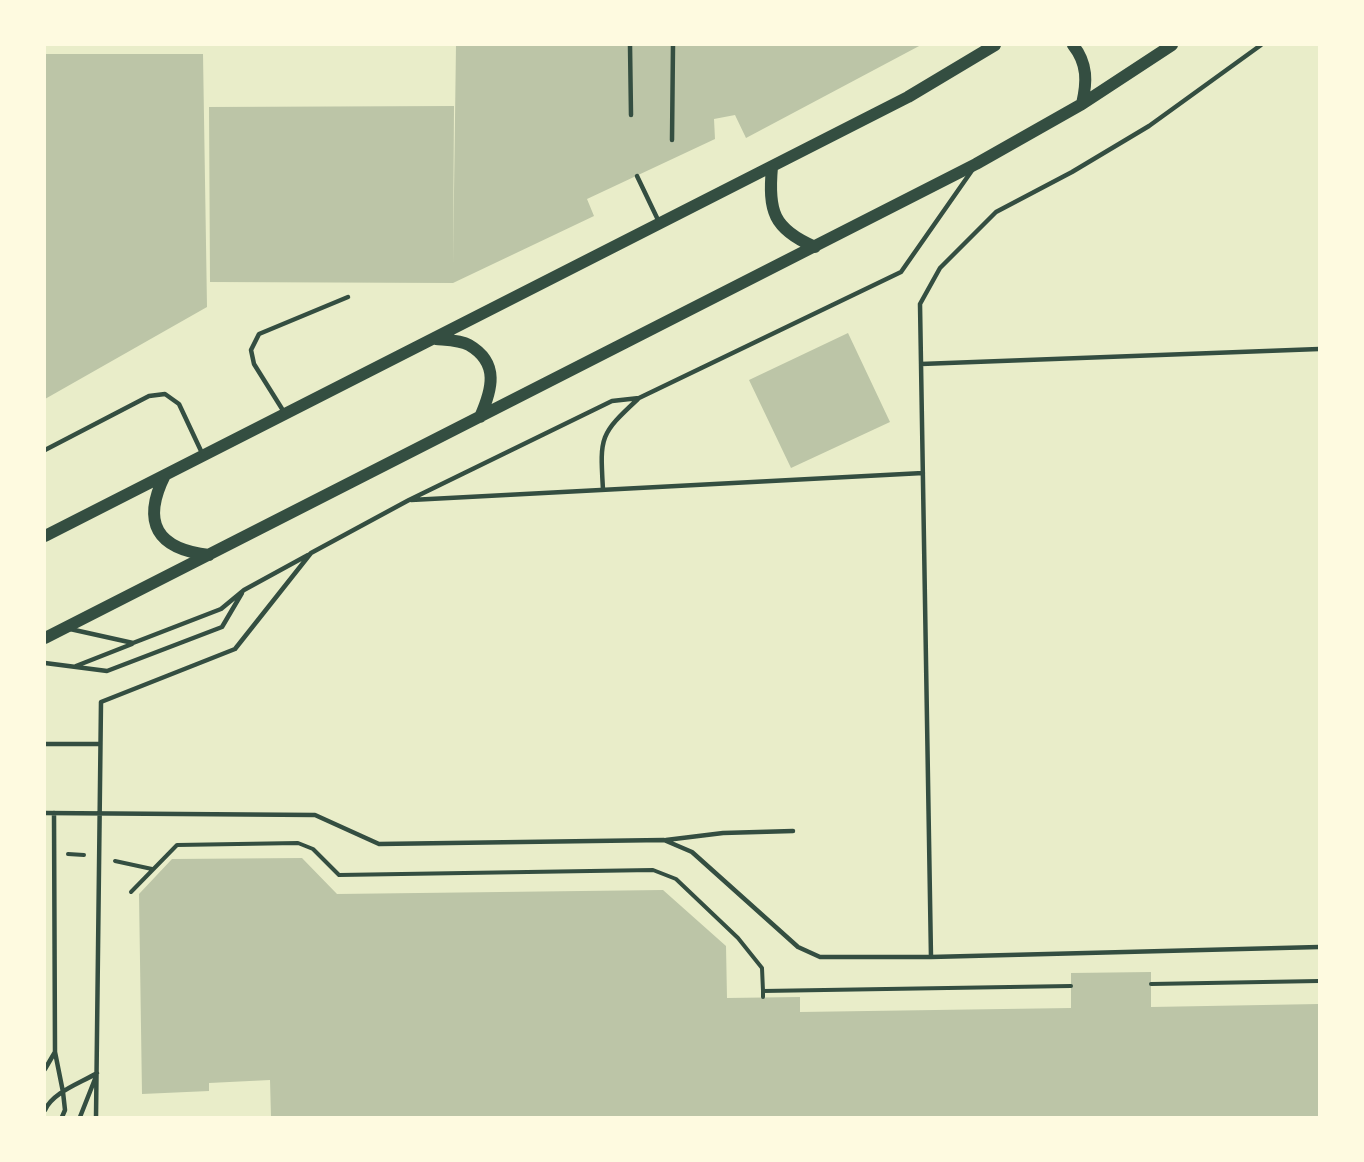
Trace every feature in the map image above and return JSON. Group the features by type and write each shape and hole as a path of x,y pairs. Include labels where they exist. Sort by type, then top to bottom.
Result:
{"main road":[{"path":"45,536 908,98 995,45"},
{"path":"1073,45 1083,58 1087,85 1082,104"},
{"path":"45,638 976,164 1082,104 1172,45"},
{"path":"772,167 769,195 775,216 783,230 815,247"},
{"path":"436,339 467,344 482,356 490,372 491,392 480,417"},
{"path":"165,475 154,496 155,522 165,542 183,552 209,555"}],"lane":[{"path":"630,45 631,115"},
{"path":"672,140 673,45"},
{"path":"931,957 920,304 940,268 996,212 1072,172 1149,126 1261,45"},
{"path":"603,489 600,444 610,424 639,398 902,272 976,164"},
{"path":"637,176 660,224"},
{"path":"286,414 254,364 251,350 259,334 348,297"},
{"path":"921,364 1319,349"},
{"path":"45,450 149,396 165,394 179,404 204,456"},
{"path":"74,667 221,609 244,590 409,500 612,401 639,398"},
{"path":"409,500 923,473"},
{"path":"96,1117 101,702 236,649 311,553"},
{"path":"45,663 107,672 222,627 244,590"},
{"path":"64,628 133,643"},
{"path":"45,744 100,744"},
{"path":"45,813 315,815 379,844 664,840 723,833 792,831"},
{"path":"54,813 55,1052 65,1110 62,1117"},
{"path":"664,840 692,852 798,947 820,957 931,957 1319,947"},
{"path":"45,1069 55,1052"},
{"path":"45,1110 48,1103 63,1092 98,1073"},
{"path":"80,1117 98,1073"}],"path":[{"path":"131,892 177,845 298,843 313,849 339,875 653,870 676,879 738,938 762,968 763,997"},
{"path":"1151,984 1319,981"},
{"path":"763,991 1071,986"}],"building":[{"path":"456,45 921,45 746,138 735,115 714,119 715,139 587,199 594,216 453,283 210,282 209,107 454,106 453,265"},
{"path":"45,54 203,54 207,307 45,399"},
{"path":"848,333 890,422 791,468 749,380"},
{"path":"302,858 337,894 663,890 726,946 727,998 800,997 800,1012 1071,1008 1071,973 1151,972 1151,1007 1319,1004 1319,1117 271,1117 270,1080 209,1083 209,1091 142,1094 139,894 172,859"}]}
